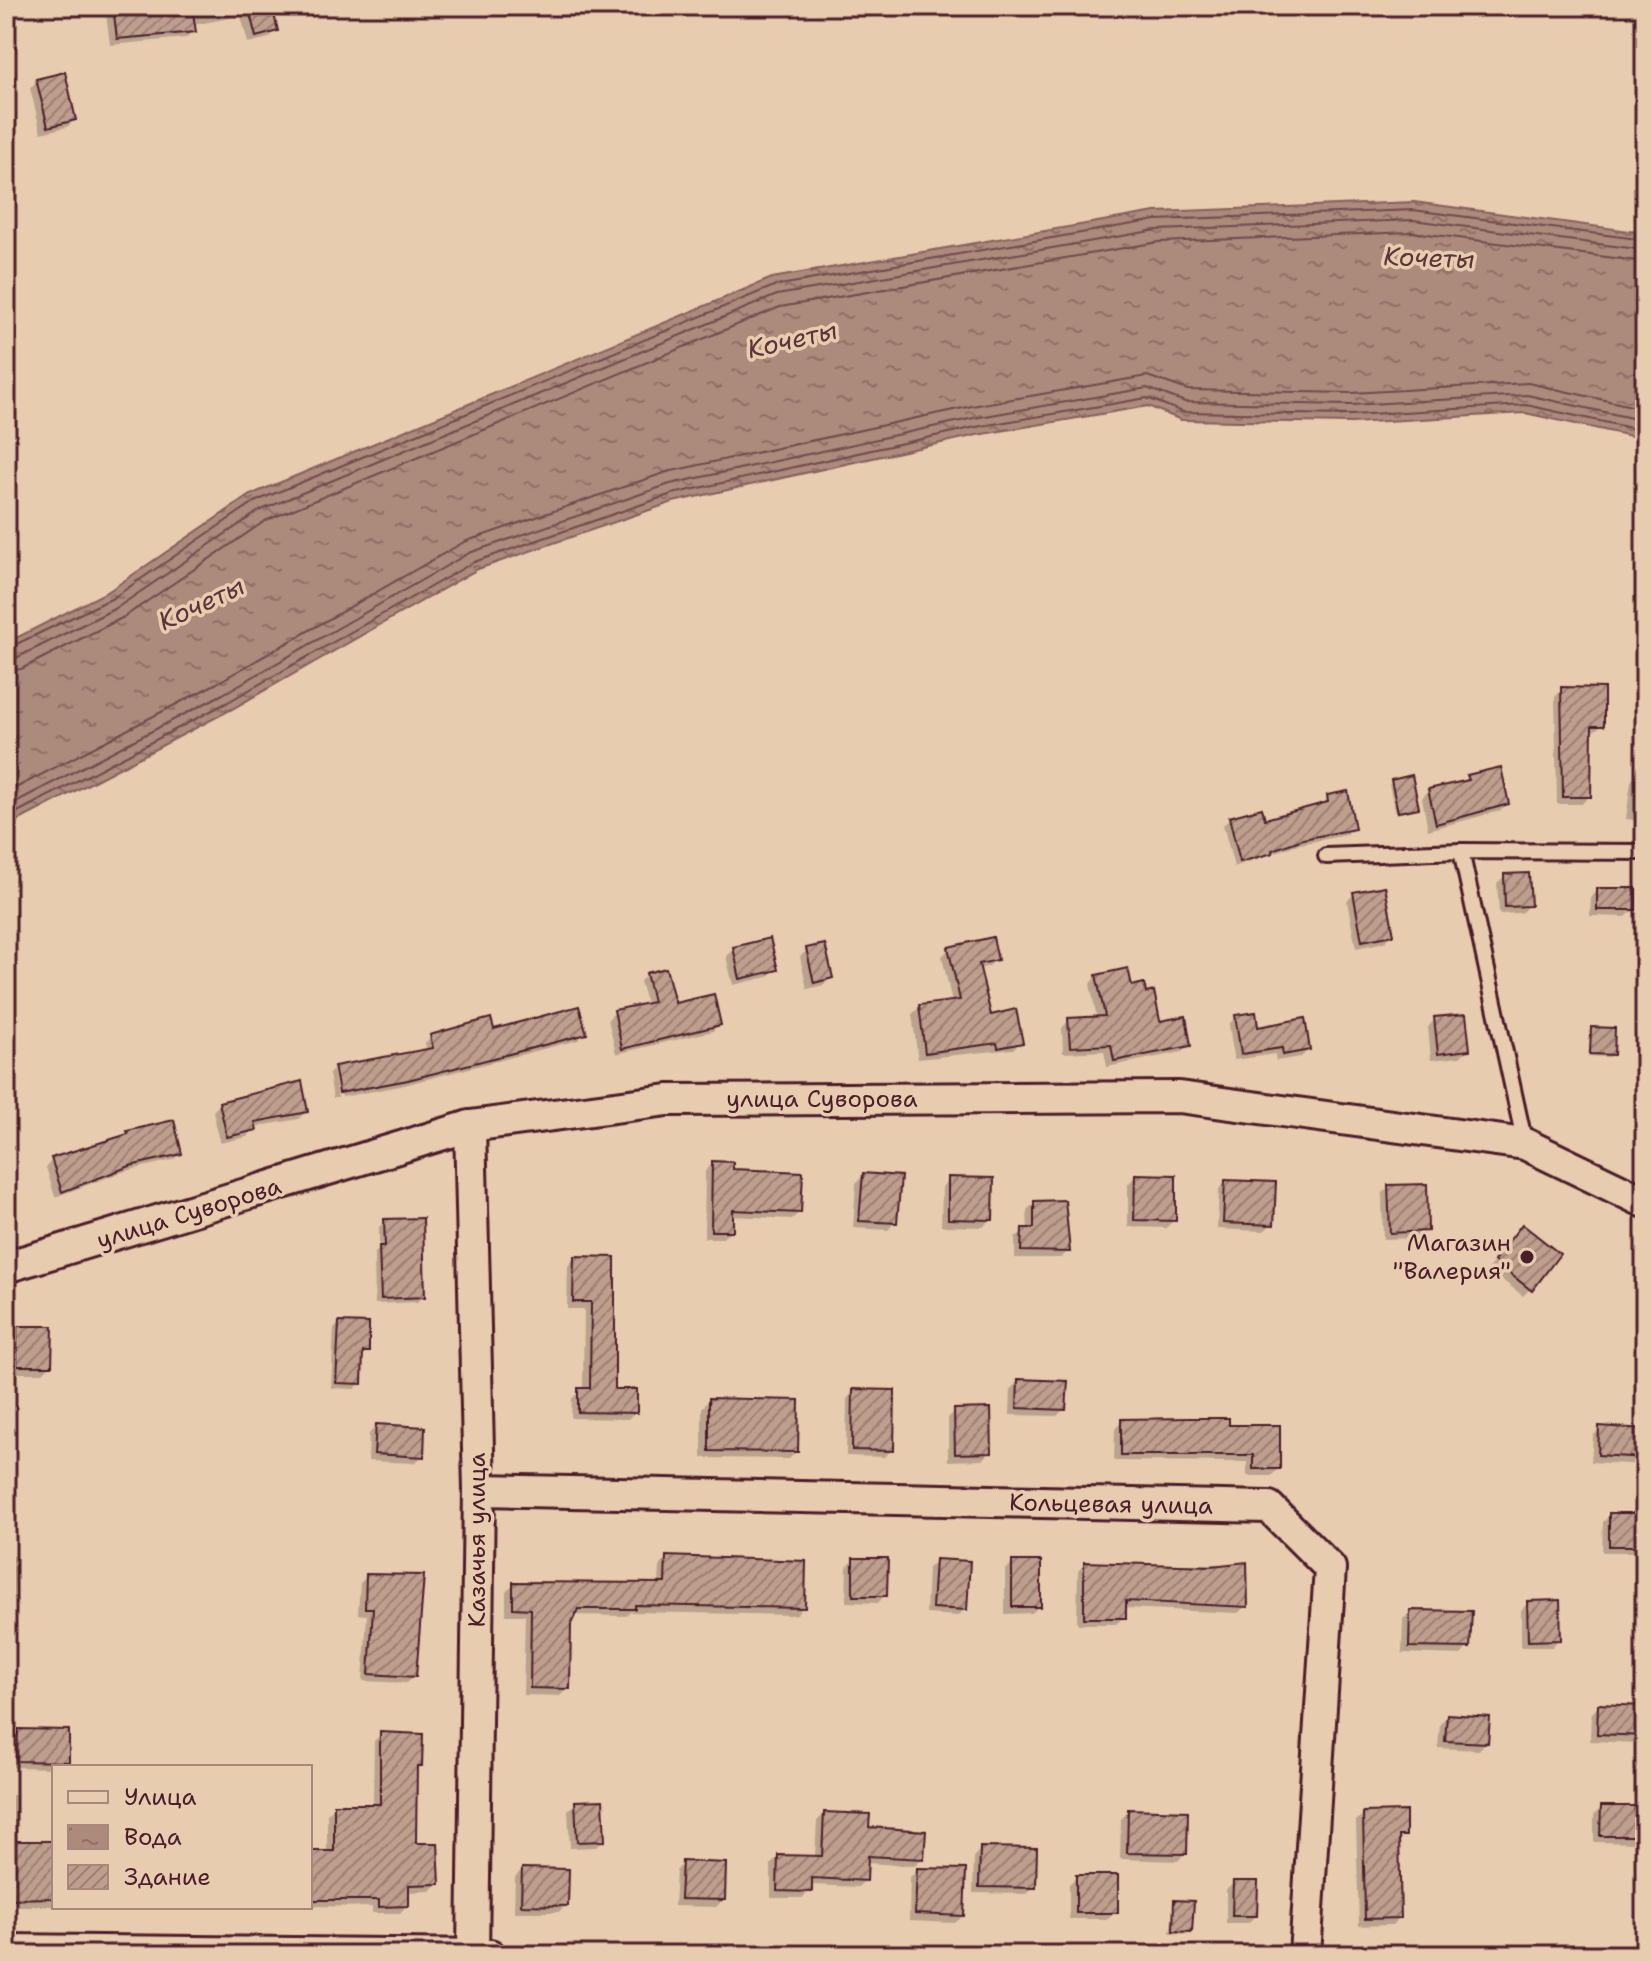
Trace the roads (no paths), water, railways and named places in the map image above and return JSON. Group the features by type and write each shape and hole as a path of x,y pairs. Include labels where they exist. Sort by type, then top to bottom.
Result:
{"street":[{"name":"улица Суворова","path":"6,1267 470,1126 668,1100 1179,1097 1525,1144 1645,1202"},
{"name":"Казачья улица","path":"470,1126 479,1490 473,1955"},
{"name":"Кольцевая улица","path":"479,1490 1269,1507 1330,1568 1305,1955"},
{"path":"6,1950 490,1955"}],"lane":[{"path":"1461,851 1525,1144"},
{"path":"1326,856 1461,851 1645,852"}],"water":[{"name":"Кочеты","path":"1414,202 1645,233 1645,439 1525,413 1352,423 1181,420 1148,406 977,435 673,502 478,569 232,709 6,827 6,643 109,591 250,495 772,278 1155,212"}],"place":[{"name":"Магазин \"Валерия\"","path":"1527,1257"}]}
